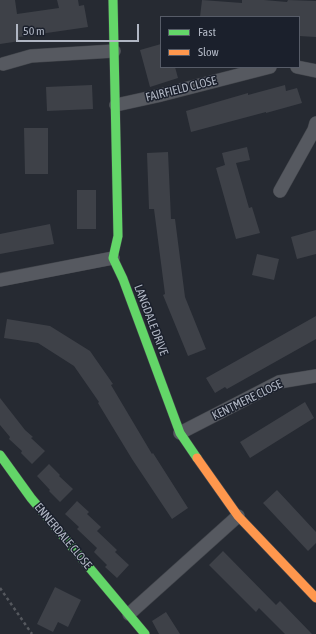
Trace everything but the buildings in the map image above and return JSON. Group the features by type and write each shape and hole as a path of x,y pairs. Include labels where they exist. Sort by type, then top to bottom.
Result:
{"street":[{"path":"0,280 113,258 118,236 116,105 112,0"},
{"path":"3,64 31,56 114,52"},
{"name":"FAIRFIELD CLOSE","path":"116,105 157,96 227,72 261,68"},
{"path":"300,68 316,71"},
{"path":"280,191 314,130 316,123"},
{"name":"LANGDALE DRIVE","path":"113,258 123,278 180,432 238,516 316,598"},
{"name":"KENTMERE CLOSE","path":"180,432 279,382 316,376"},
{"name":"ENNERDALE CLOSE","path":"0,455 31,498 145,634"},
{"path":"129,614 238,516"}],"path":[{"path":"0,588 32,634"}],"traffic: fast":[{"path":"113,0 118,236 113,258 123,279 180,433 197,458"},
{"path":"0,455 31,498 145,634"}],"traffic: slow":[{"path":"197,458 238,516 316,598"}]}
